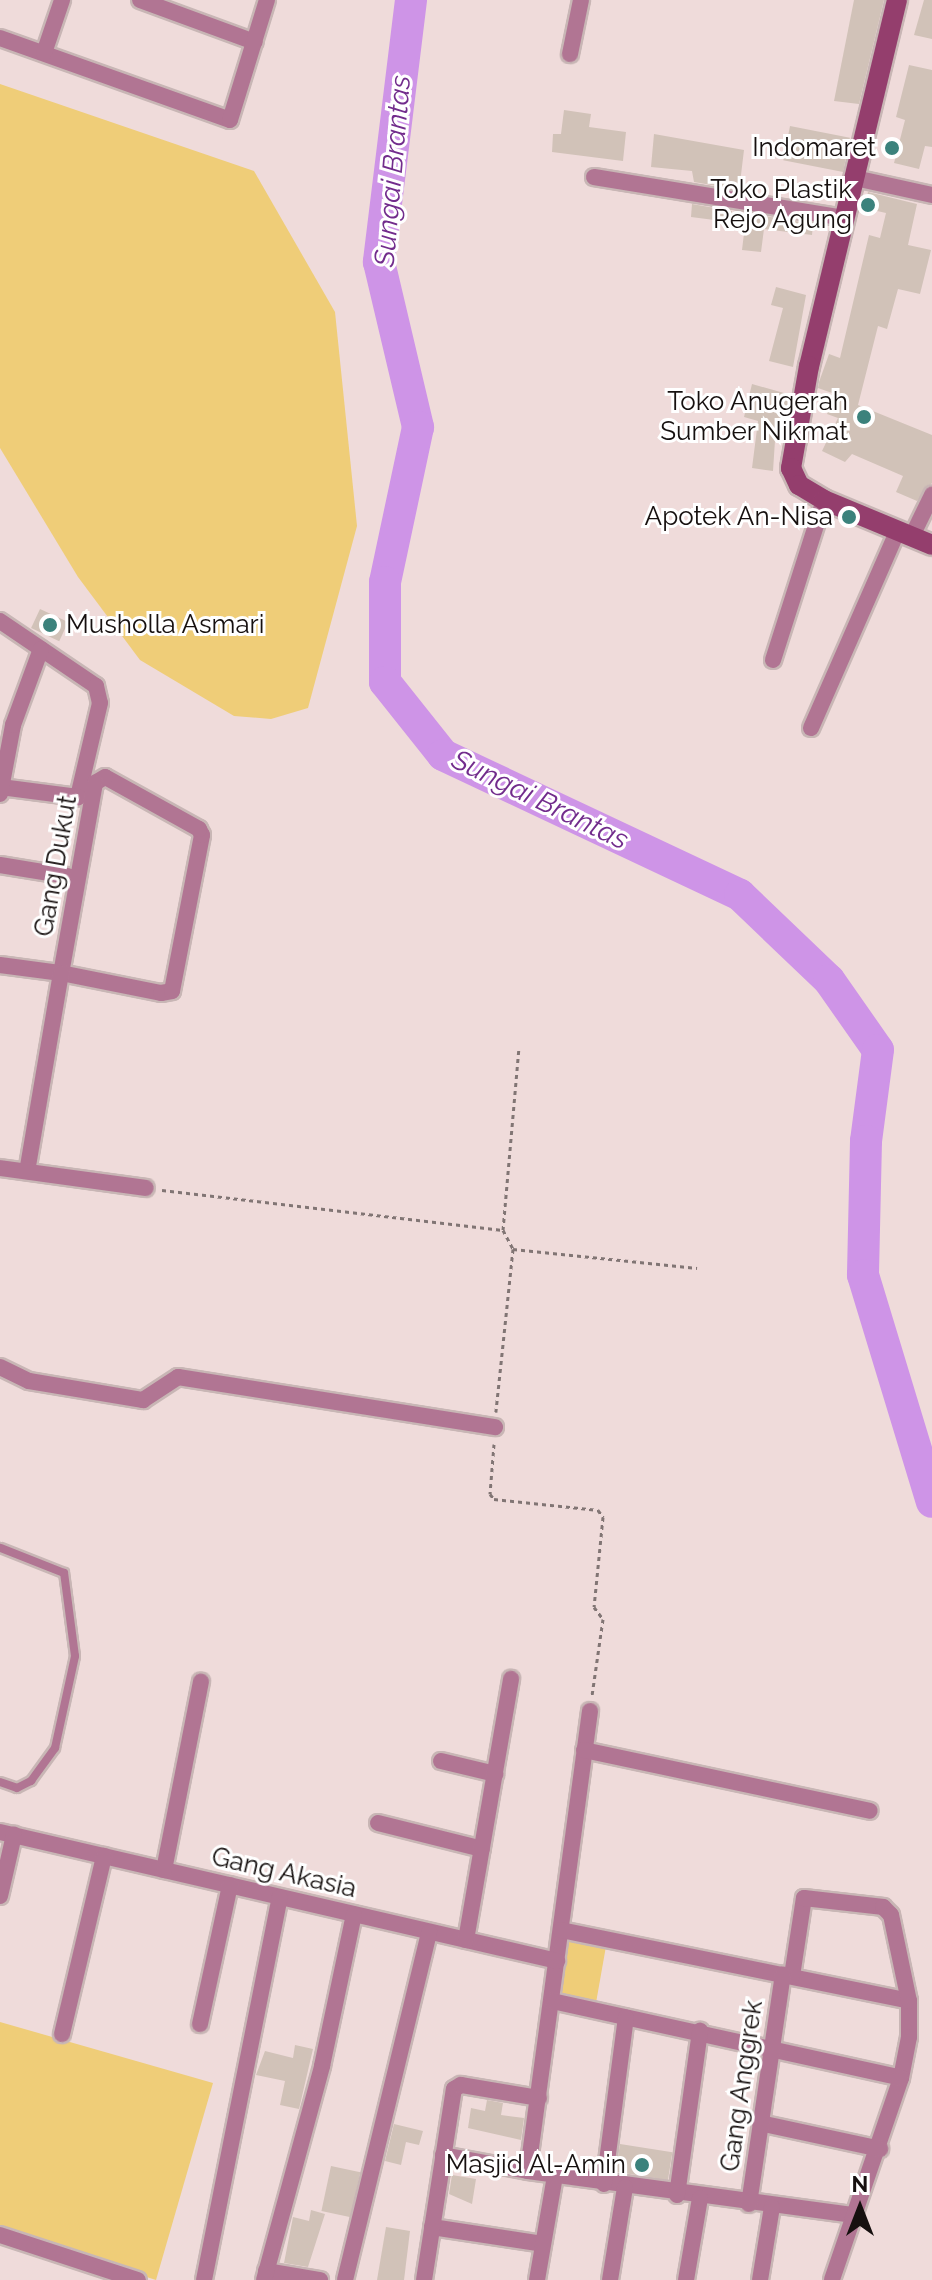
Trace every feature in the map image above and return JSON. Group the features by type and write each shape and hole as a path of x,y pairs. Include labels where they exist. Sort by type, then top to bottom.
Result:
{"main road":[{"path":"897,0 844,218 791,459 799,485 824,500 932,545"}],"street":[{"path":"44,53 62,0"},
{"path":"140,0 255,42"},
{"path":"0,38 230,120 267,0"},
{"path":"570,54 581,0"},
{"path":"594,177 844,218"},
{"path":"855,178 932,195"},
{"path":"811,728 905,533 932,495"},
{"path":"773,660 824,500"},
{"path":"0,621 96,686 99,694 81,792 74,799 1,791 6,721 41,649"},
{"name":"Gang Dukut","path":"105,777 190,820 202,835 174,988 161,993 61,973 95,783 105,777"},
{"path":"0,865 68,876"},
{"path":"0,965 61,973 27,1171"},
{"path":"0,1168 146,1188"},
{"path":"0,1367 29,1381 143,1400 178,1377 495,1427"},
{"path":"466,1940 511,1679"},
{"path":"164,1870 201,1682"},
{"path":"528,2171 590,1711"},
{"path":"584,1750 870,1811"},
{"path":"441,1761 495,1774"},
{"path":"378,1823 482,1849"},
{"path":"0,1896 7,1833"},
{"name":"Gang Akasia","path":"7,1833 557,1961"},
{"path":"62,2034 104,1856"},
{"path":"200,2024 230,1885"},
{"path":"204,2280 280,1897"},
{"name":"Gang Anggrek","path":"749,2204 770,2048 804,1898 883,1907 891,1915 909,2001"},
{"path":"320,2280 265,2276 322,2066 354,1914"},
{"path":"561,1930 909,2001 909,2037 901,2078 880,2149 852,2215 832,2280"},
{"path":"345,2280 429,1932"},
{"path":"552,2001 700,2031 901,2078"},
{"path":"604,2184 626,2017"},
{"path":"677,2195 700,2031"},
{"path":"424,2280 456,2086 539,2098"},
{"path":"760,2123 880,2149"},
{"path":"443,2155 677,2195 852,2215"},
{"path":"537,2280 555,2176"},
{"path":"610,2280 625,2187"},
{"path":"686,2280 700,2198"},
{"path":"760,2280 772,2207"},
{"path":"432,2227 543,2244"},
{"path":"0,2235 138,2280"}],"lane":[{"path":"0,1782 17,1788 31,1781 55,1748 75,1656 64,1573 1,1548"}],"path":[{"path":"519,1048 503,1230 513,1249 490,1494 494,1499 598,1510 603,1517 594,1607 603,1619 590,1711"},
{"path":"146,1188 503,1230"},
{"path":"513,1249 697,1268"}],"shaded area":[{"path":"0,84 254,171 335,312 357,526 308,708 271,719 234,716 140,660 78,577 0,448"},
{"path":"567,1937 606,1944 596,2003 557,1996"},
{"path":"0,2022 213,2083 156,2280 0,2230"}],"building":[{"path":"854,0 884,0 859,104 834,101"},
{"path":"924,0 932,0 932,39 914,35"},
{"path":"909,65 932,70 932,147 925,146 919,169 894,163 905,120 896,117"},
{"path":"564,110 591,114 589,127 626,132 623,161 552,152 553,134 561,134"},
{"path":"790,126 850,138 843,172 783,160"},
{"path":"654,134 744,150 740,183 734,182 734,189 694,182 692,171 651,167"},
{"path":"868,192 917,204 908,245 931,250 920,294 898,289 887,329 878,326 858,405 932,435 932,483 917,501 896,492 903,476 852,454 845,462 822,451 838,418 827,414 835,394 818,388 819,382 829,354 840,358 869,235 880,238 886,213 864,208"},
{"path":"692,204 732,211 730,222 691,217"},
{"path":"759,215 813,224 812,235 764,229 761,252 742,250 746,217"},
{"path":"776,287 806,295 793,367 769,361 783,308 771,305"},
{"path":"752,384 791,395 780,426 776,425 773,471 752,468 758,421 744,417"},
{"name":"Musholla Asmari","path":"40,609 68,622 59,641 31,628"},
{"path":"295,2045 313,2049 299,2109 280,2105 285,2081 256,2075 265,2051 293,2058"},
{"path":"487,2100 503,2103 501,2115 524,2118 521,2140 468,2128 471,2108 485,2111"},
{"path":"394,2124 423,2131 419,2145 406,2142 401,2165 385,2161"},
{"name":"Masjid Al-Amin","path":"620,2144 672,2152 668,2180 616,2172"},
{"path":"331,2166 360,2172 351,2217 321,2211"},
{"path":"452,2175 476,2179 472,2204 449,2194"},
{"path":"311,2210 325,2214 308,2267 284,2263 293,2217 309,2221"},
{"path":"386,2227 410,2231 404,2280 377,2280"}],"waterway":[{"name":"Sungai Brantas","path":"411,0 379,262 418,427 385,582 385,682 443,755 740,895 829,980 878,1050 866,1141 863,1275 932,1502"}],"place":[{"name":"Indomaret","path":"892,148"},
{"name":"Toko Plastik Rejo Agung","path":"868,205"},
{"name":"Toko Anugerah Sumber Nikmat","path":"864,417"},
{"name":"Apotek An-Nisa","path":"849,517"},
{"name":"Musholla Asmari","path":"50,625"},
{"name":"Masjid Al-Amin","path":"642,2165"}]}
